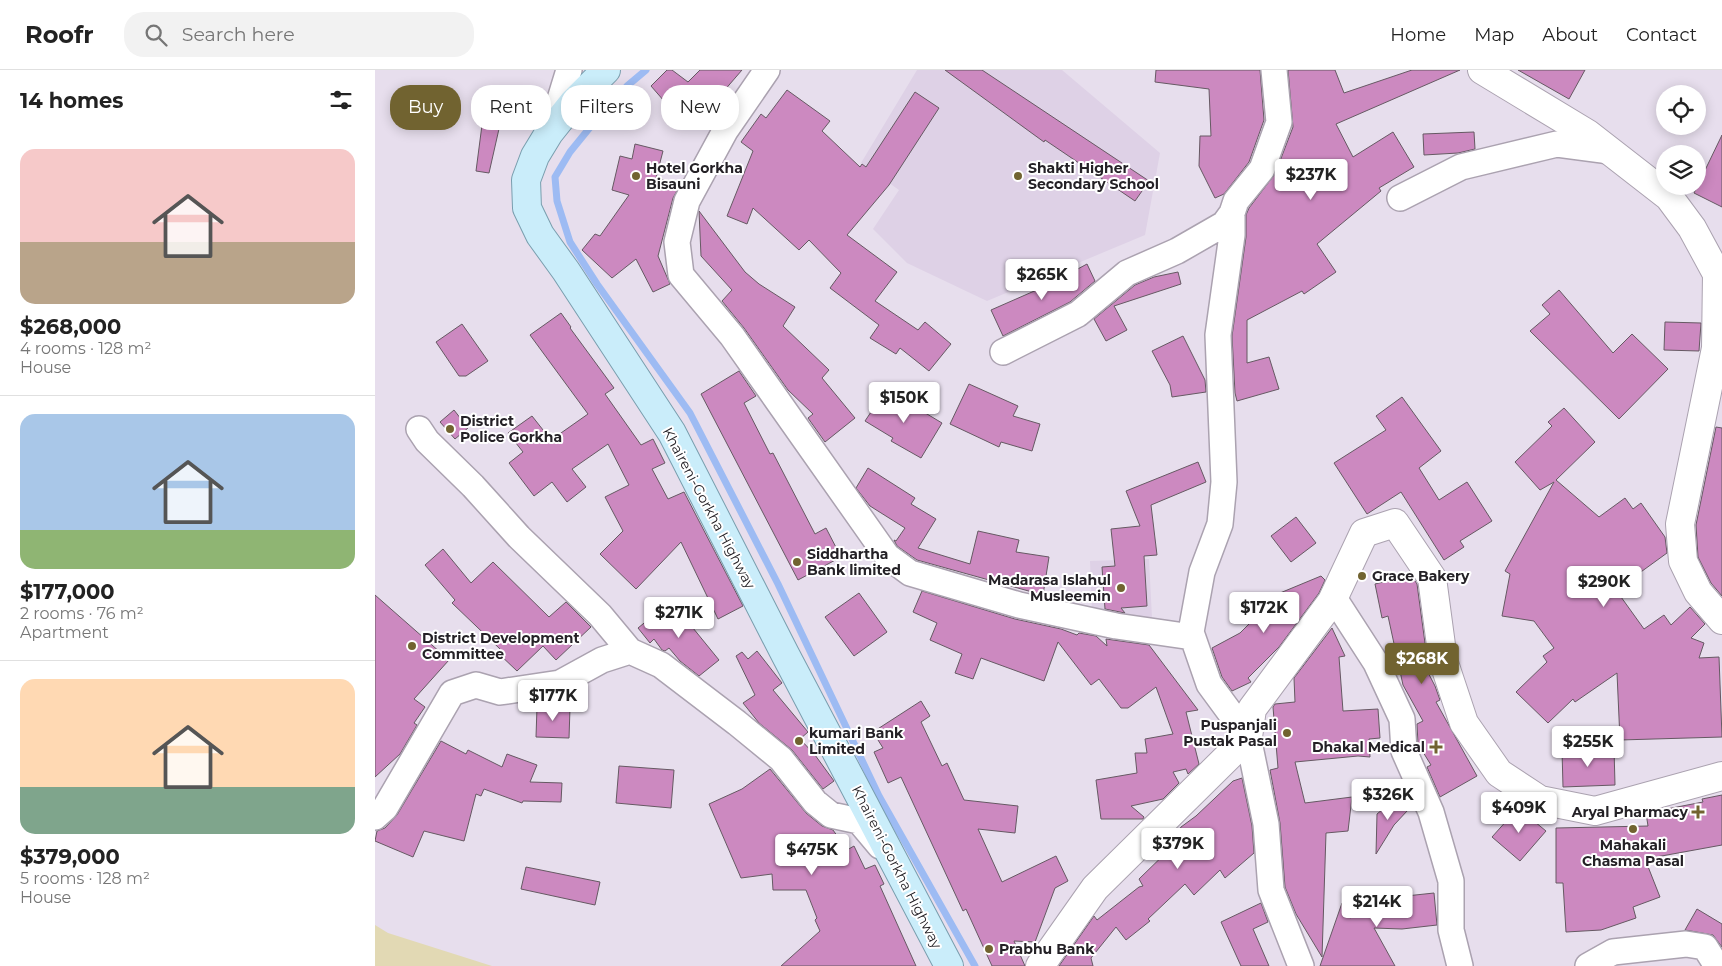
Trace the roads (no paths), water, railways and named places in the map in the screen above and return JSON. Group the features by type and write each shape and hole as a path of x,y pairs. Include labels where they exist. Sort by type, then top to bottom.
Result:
{"main road":[{"name":"Khaireni-Gorkha Highway","path":"606,70 573,103 549,133 535,156 526,180 527,208 540,235 566,271 672,433 949,966"}],"street":[{"path":"549,133 569,70"},
{"path":"767,70 725,131 687,201 677,242 681,275 738,344 887,556 910,573 1019,605 1116,626 1192,637"},
{"path":"1003,352 1078,314 1127,273 1177,251 1224,224 1232,212 1236,201 1262,169 1279,122 1274,70"},
{"path":"1482,70 1588,134 1669,197 1692,228 1717,274 1716,348 1680,524 1683,561 1698,592 1722,620"},
{"path":"1400,198 1461,167 1557,144 1611,151"},
{"path":"1232,212 1232,235 1218,335 1224,482 1220,524 1202,572 1191,632 1209,684 1247,737"},
{"path":"419,429 427,442 473,486 519,537 600,615 630,651 661,665 781,759 815,802 831,815 859,821 896,865"},
{"path":"1301,966 1271,890 1266,824 1247,737 1252,709 1334,598 1364,533 1395,523 1432,578 1443,660 1464,723 1499,773 1540,800 1595,811 1722,776"},
{"path":"1334,598 1376,663 1402,719 1404,751 1431,812 1451,881 1451,930 1460,966"},
{"path":"378,808 452,693 476,685 500,692 560,683 602,660 630,651"},
{"path":"1040,966 1095,888 1247,737"},
{"path":"1588,966 1613,952 1686,944 1705,947 1717,966"}],"waterway":[{"path":"646,70 627,86 596,120 570,152 555,177 557,201 570,242 597,284 690,413 778,584 879,796 975,966"}],"place":[{"name":"Hotel Gorkha Bisauni","path":"636,176"},
{"name":"Shakti Higher Secondary School","path":"1018,176"},
{"name":"District Police Gorkha","path":"450,429"},
{"name":"Siddhartha Bank limited","path":"797,562"},
{"name":"Grace Bakery","path":"1362,576"},
{"name":"Madarasa Islahul Musleemin","path":"1121,588"},
{"name":"District Development Committee","path":"412,646"},
{"name":"Puspanjali Pustak Pasal","path":"1287,733"},
{"name":"kumari Bank Limited","path":"799,741"},
{"name":"Dhakal Medical","path":"1436,747"},
{"name":"Aryal Pharmacy","path":"1698,812"},
{"name":"Mahakali Chasma Pasal","path":"1633,829"},
{"name":"Prabhu Bank","path":"989,949"}]}
